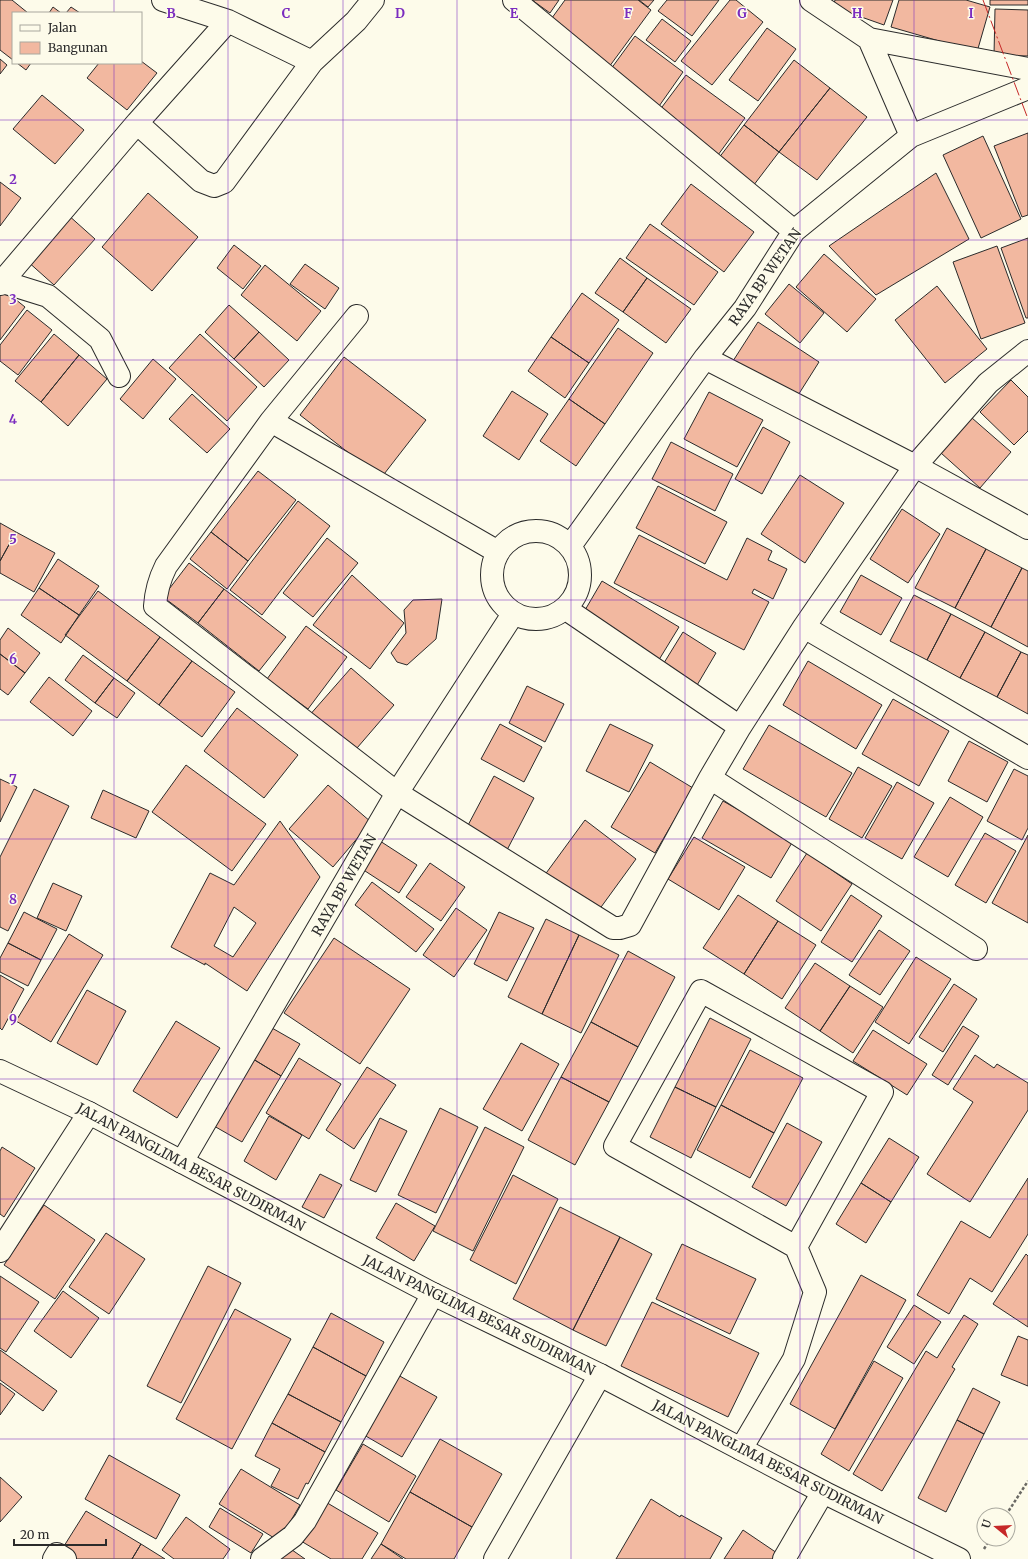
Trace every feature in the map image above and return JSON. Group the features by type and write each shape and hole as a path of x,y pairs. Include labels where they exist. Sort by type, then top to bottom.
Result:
{"street":[{"path":"163,0 228,21 312,62"},
{"path":"137,123 201,181 214,186 224,182 312,62 356,21 372,0"},
{"path":"514,0 794,231"},
{"path":"811,0 870,40 1028,69"},
{"path":"119,376 100,339 48,296 2,283 137,123 228,21"},
{"path":"870,40 911,136"},
{"name":"RAYA BP WETAN","path":"570,546 705,358 745,308 794,231 911,136 1028,88"},
{"path":"357,316 271,421 166,566 159,580 155,606 397,793 613,928 620,928 630,925 710,778 740,728 804,627 915,466 988,383 1028,351"},
{"path":"705,358 915,466 1028,528"},
{"path":"271,421 498,552"},
{"path":"532,531 546,532 559,537 570,546 577,557 581,571 580,585 574,598 566,608 554,616 540,620 526,619 514,614 503,605 495,593 492,579 493,566 498,552 507,541 518,534 532,531"},
{"path":"566,608 740,728"},
{"name":"RAYA BP WETAN","path":"182,1162 397,793 514,614"},
{"path":"804,627 1028,758"},
{"path":"710,778 976,949"},
{"path":"741,1449 794,1359 815,1292 796,1247 615,1146 701,991 882,1092 796,1247"},
{"name":"JALAN PANGLIMA BESAR SUDIRMAN","path":"0,1070 182,1162 433,1294 600,1375 823,1492 959,1559"},
{"path":"0,1251 89,1114"},
{"path":"262,1559 293,1536 305,1521 433,1294"},
{"path":"495,1559 600,1375"},
{"path":"784,1559 823,1492"},
{"path":"54,1559 57,1554 65,1559"}],"path":[{"path":"1011,1507 1028,1481"}],"building":[{"path":"0,0 12,0 27,12 12,12 12,59 0,50"},
{"path":"532,0 559,0 550,13"},
{"path":"565,0 638,0 651,10 609,67 549,22"},
{"path":"639,0 654,0 648,7"},
{"path":"667,0 719,0 692,36 658,11"},
{"path":"730,0 736,0 763,22 712,85 681,61"},
{"path":"835,0 893,0 884,25 833,7"},
{"path":"899,0 966,0 990,7 977,52 891,27"},
{"path":"990,0 1028,0 1028,5 990,5"},
{"path":"53,7 60,12 50,12"},
{"path":"71,7 78,12 67,12"},
{"path":"995,9 1028,10 1028,56 994,55"},
{"path":"662,19 691,41 675,62 646,40"},
{"path":"767,28 796,49 758,101 729,80"},
{"path":"635,36 683,72 657,109 608,73"},
{"path":"0,59 7,65 0,74"},
{"path":"794,60 830,88 779,152 744,125"},
{"path":"142,62 157,73 127,110 87,78 98,64 142,64"},
{"path":"18,64 30,64 26,70"},
{"path":"686,75 745,118 718,155 659,111"},
{"path":"830,88 867,117 817,180 779,152"},
{"path":"42,95 84,130 55,164 13,129"},
{"path":"744,125 779,152 750,190 715,163"},
{"path":"1028,133 1028,215 1022,217 994,146"},
{"path":"983,136 1021,219 981,238 943,155"},
{"path":"936,173 969,239 876,295 829,246"},
{"path":"0,182 21,198 0,226"},
{"path":"691,184 754,232 724,272 661,224"},
{"path":"148,193 198,237 152,291 102,247"},
{"path":"67,214 95,239 54,285 26,260"},
{"path":"650,224 718,272 694,305 626,258"},
{"path":"1028,238 1028,318 1026,318 1001,248"},
{"path":"234,245 261,266 243,289 217,268"},
{"path":"997,246 1025,323 981,339 953,262"},
{"path":"824,254 876,299 847,332 796,287"},
{"path":"620,258 647,278 623,312 595,293"},
{"path":"305,264 339,288 325,309 290,284"},
{"path":"265,265 321,311 297,341 241,295"},
{"path":"647,278 691,309 666,343 623,312"},
{"path":"789,284 824,313 800,343 765,314"},
{"path":"937,286 987,349 945,383 895,320"},
{"path":"0,287 25,307 0,340"},
{"path":"582,293 619,320 589,363 551,337"},
{"path":"229,305 259,332 234,359 205,332"},
{"path":"27,310 52,330 18,375 0,361 0,345"},
{"path":"758,322 819,362 795,400 733,361"},
{"path":"618,328 653,353 605,424 569,399"},
{"path":"259,332 289,360 264,387 234,359"},
{"path":"54,334 79,355 41,402 15,381"},
{"path":"200,334 257,387 227,421 169,368"},
{"path":"551,337 589,363 565,398 528,371"},
{"path":"79,355 107,379 68,426 41,402"},
{"path":"344,357 426,420 381,478 300,415"},
{"path":"153,359 176,379 143,419 120,399"},
{"path":"1011,380 1028,397 1028,431 1014,445 980,412"},
{"path":"512,391 548,414 519,460 483,436"},
{"path":"709,392 763,420 737,467 684,439"},
{"path":"192,394 230,429 207,453 169,419"},
{"path":"569,399 605,424 576,466 540,441"},
{"path":"972,418 1011,452 980,488 941,453"},
{"path":"763,427 790,442 762,494 735,479"},
{"path":"671,442 733,474 715,511 652,479"},
{"path":"258,471 296,500 248,561 211,532"},
{"path":"800,475 844,503 805,563 761,534"},
{"path":"658,486 727,522 705,564 636,528"},
{"path":"298,501 330,526 262,615 230,590"},
{"path":"902,509 940,534 908,583 870,559"},
{"path":"0,523 16,532 0,561"},
{"path":"947,528 986,549 955,608 915,588"},
{"path":"16,532 55,553 34,592 0,573 0,561"},
{"path":"211,532 248,561 227,589 190,559"},
{"path":"639,535 727,580 747,538 772,551 768,560 787,569 773,599 754,589 752,593 769,602 744,650 614,583"},
{"path":"327,538 358,563 313,617 283,593"},
{"path":"986,549 1022,568 991,627 955,608"},
{"path":"58,559 99,586 79,615 39,588"},
{"path":"189,563 224,589 198,623 163,597"},
{"path":"1022,568 1028,571 1028,647 991,627"},
{"path":"352,575 404,623 370,669 313,625"},
{"path":"861,575 902,598 881,635 840,612"},
{"path":"602,581 679,627 657,663 581,617"},
{"path":"39,588 79,615 61,643 21,615"},
{"path":"224,589 286,637 259,671 198,623"},
{"path":"98,591 160,637 127,681 65,635"},
{"path":"914,595 951,614 927,660 890,641"},
{"path":"442,599 436,639 407,665 397,662 391,653 406,633 404,610 413,600"},
{"path":"951,614 985,632 960,678 927,660"},
{"path":"306,626 347,657 308,709 267,679"},
{"path":"8,628 40,653 25,673 0,654 0,640"},
{"path":"683,632 716,653 693,692 659,671"},
{"path":"985,632 1021,652 997,697 960,678"},
{"path":"160,637 192,661 159,705 127,681"},
{"path":"1021,652 1028,655 1028,714 997,697"},
{"path":"0,654 25,673 8,695 0,689"},
{"path":"83,655 114,678 95,703 65,680"},
{"path":"192,661 235,692 202,737 159,705"},
{"path":"808,661 882,705 856,749 783,705"},
{"path":"351,668 394,705 351,755 308,717"},
{"path":"49,677 92,711 73,736 30,702"},
{"path":"114,678 135,693 117,718 95,703"},
{"path":"527,686 564,704 545,742 509,723"},
{"path":"893,699 949,731 919,786 862,754"},
{"path":"237,708 298,755 264,798 204,751"},
{"path":"500,724 542,747 524,782 481,759"},
{"path":"610,724 653,745 629,792 586,771"},
{"path":"769,725 852,773 826,817 743,769"},
{"path":"969,741 1008,762 987,802 948,781"},
{"path":"650,762 693,788 655,853 611,827"},
{"path":"186,765 266,824 232,871 152,812"},
{"path":"858,767 892,786 862,838 829,819"},
{"path":"1014,769 1028,776 1028,828 1022,840 987,821"},
{"path":"494,776 534,798 507,850 466,829"},
{"path":"0,779 17,787 0,822"},
{"path":"897,782 934,803 902,859 865,838"},
{"path":"328,785 371,822 333,867 289,829"},
{"path":"34,789 69,806 8,931 0,927 0,857"},
{"path":"103,790 149,811 136,838 91,818"},
{"path":"950,797 983,817 948,877 914,857"},
{"path":"723,801 793,841 771,878 702,838"},
{"path":"585,820 636,859 596,914 544,876"},
{"path":"280,821 320,877 247,991 205,963 205,965 171,947 210,873 234,885","holes":["234,907 256,923 233,957 214,946"]},
{"path":"985,833 1016,851 986,903 955,885"},
{"path":"1028,835 1028,923 992,903"},
{"path":"694,837 745,867 719,910 668,879"},
{"path":"380,841 417,865 399,893 362,869"},
{"path":"807,853 852,884 821,931 776,901"},
{"path":"430,863 465,887 441,921 406,897"},
{"path":"372,882 434,929 416,952 355,905"},
{"path":"53,883 82,896 66,931 37,918"},
{"path":"738,895 778,921 744,974 703,948"},
{"path":"851,895 882,916 852,962 821,942"},
{"path":"456,908 487,930 454,977 423,955"},
{"path":"24,912 57,929 41,960 8,943"},
{"path":"499,912 534,928 507,981 474,964"},
{"path":"546,919 579,935 542,1014 508,997"},
{"path":"778,921 816,945 782,999 744,974"},
{"path":"879,930 910,951 880,995 849,975"},
{"path":"69,934 103,955 51,1042 16,1021"},
{"path":"579,935 619,955 581,1033 542,1014"},
{"path":"334,938 410,989 360,1064 284,1013"},
{"path":"8,943 41,960 28,986 0,972 0,958"},
{"path":"628,951 675,977 638,1047 591,1022"},
{"path":"916,957 951,979 909,1044 875,1022"},
{"path":"815,963 850,986 820,1031 785,1008"},
{"path":"0,975 24,989 2,1030 0,1028"},
{"path":"954,984 977,999 943,1052 919,1037"},
{"path":"850,986 883,1007 853,1053 820,1031"},
{"path":"87,990 126,1011 97,1065 57,1043"},
{"path":"710,1018 751,1039 716,1107 675,1087"},
{"path":"176,1021 220,1048 177,1118 133,1091"},
{"path":"591,1022 638,1047 609,1102 561,1077"},
{"path":"963,1026 979,1036 948,1085 932,1075"},
{"path":"272,1028 300,1044 281,1076 253,1059"},
{"path":"873,1030 927,1064 907,1095 853,1061"},
{"path":"521,1043 559,1064 522,1131 483,1109"},
{"path":"750,1050 803,1078 774,1133 721,1105"},
{"path":"975,1055 994,1068 997,1064 1028,1083 1028,1110 970,1202 927,1174 973,1102 953,1089"},
{"path":"299,1058 341,1084 309,1139 266,1113"},
{"path":"253,1059 281,1076 242,1142 214,1126"},
{"path":"367,1067 396,1085 354,1149 326,1130"},
{"path":"561,1077 609,1102 575,1165 528,1140"},
{"path":"675,1087 716,1107 691,1158 650,1137"},
{"path":"721,1105 774,1133 750,1178 697,1150"},
{"path":"440,1108 478,1127 436,1213 398,1195"},
{"path":"269,1116 302,1135 276,1180 244,1161"},
{"path":"380,1118 407,1131 376,1192 350,1180"},
{"path":"787,1123 822,1142 786,1206 752,1187"},
{"path":"485,1127 524,1147 473,1251 433,1231"},
{"path":"889,1138 919,1157 891,1202 861,1183"},
{"path":"2,1147 35,1168 4,1217 0,1214 0,1151"},
{"path":"320,1174 342,1185 324,1218 302,1207"},
{"path":"513,1175 558,1199 516,1284 470,1260"},
{"path":"1028,1178 1028,1234 992,1292 970,1278 949,1314 917,1295 961,1221 990,1238"},
{"path":"861,1183 891,1202 866,1243 836,1224"},
{"path":"396,1203 435,1226 414,1261 376,1238"},
{"path":"44,1205 95,1240 55,1299 4,1265"},
{"path":"560,1207 620,1237 573,1330 513,1299"},
{"path":"106,1233 145,1259 109,1314 69,1287"},
{"path":"620,1237 652,1254 606,1346 573,1330"},
{"path":"682,1244 756,1279 730,1334 656,1299"},
{"path":"1026,1254 1028,1256 1028,1327 993,1304"},
{"path":"208,1266 241,1283 181,1403 147,1386"},
{"path":"861,1275 906,1300 835,1429 790,1404"},
{"path":"0,1276 39,1302 6,1352 0,1348"},
{"path":"63,1291 99,1318 71,1358 34,1331"},
{"path":"652,1302 759,1353 728,1417 621,1366"},
{"path":"914,1305 941,1322 914,1364 887,1347"},
{"path":"235,1309 291,1339 232,1449 176,1419"},
{"path":"331,1313 384,1342 366,1376 313,1347"},
{"path":"964,1315 978,1324 952,1367 955,1369 882,1491 853,1474 926,1351 937,1358"},
{"path":"1018,1336 1028,1340 1028,1386 1001,1375"},
{"path":"313,1347 366,1376 341,1422 288,1394"},
{"path":"0,1350 57,1391 43,1411 0,1380"},
{"path":"874,1361 903,1378 849,1471 821,1454"},
{"path":"398,1375 437,1397 402,1457 364,1435"},
{"path":"0,1383 15,1394 0,1415"},
{"path":"973,1388 1000,1402 984,1434 957,1420"},
{"path":"288,1394 341,1422 325,1452 272,1423"},
{"path":"957,1420 984,1434 946,1512 918,1498"},
{"path":"272,1423 325,1452 298,1499 271,1486 280,1469 255,1456"},
{"path":"440,1439 502,1474 472,1527 410,1492"},
{"path":"363,1444 416,1476 389,1522 336,1490"},
{"path":"109,1455 180,1495 156,1539 85,1499"},
{"path":"241,1469 300,1505 279,1541 219,1504"},
{"path":"0,1477 22,1497 0,1522"},
{"path":"410,1492 472,1527 454,1559 406,1559 381,1544"},
{"path":"651,1499 680,1517 681,1515 722,1538 710,1559 616,1559"},
{"path":"324,1501 378,1533 362,1559 331,1559 301,1541"},
{"path":"220,1508 263,1534 251,1553 209,1527"},
{"path":"86,1511 141,1544 132,1559 67,1559 59,1554"},
{"path":"186,1517 230,1549 223,1559 174,1559 162,1550"},
{"path":"743,1530 777,1553 773,1559 724,1559"},
{"path":"141,1544 165,1559 132,1559"},
{"path":"381,1544 403,1559 371,1559"},
{"path":"285,1545 305,1559 276,1559"}],"power":[{"path":"983,0 1028,119"}]}
